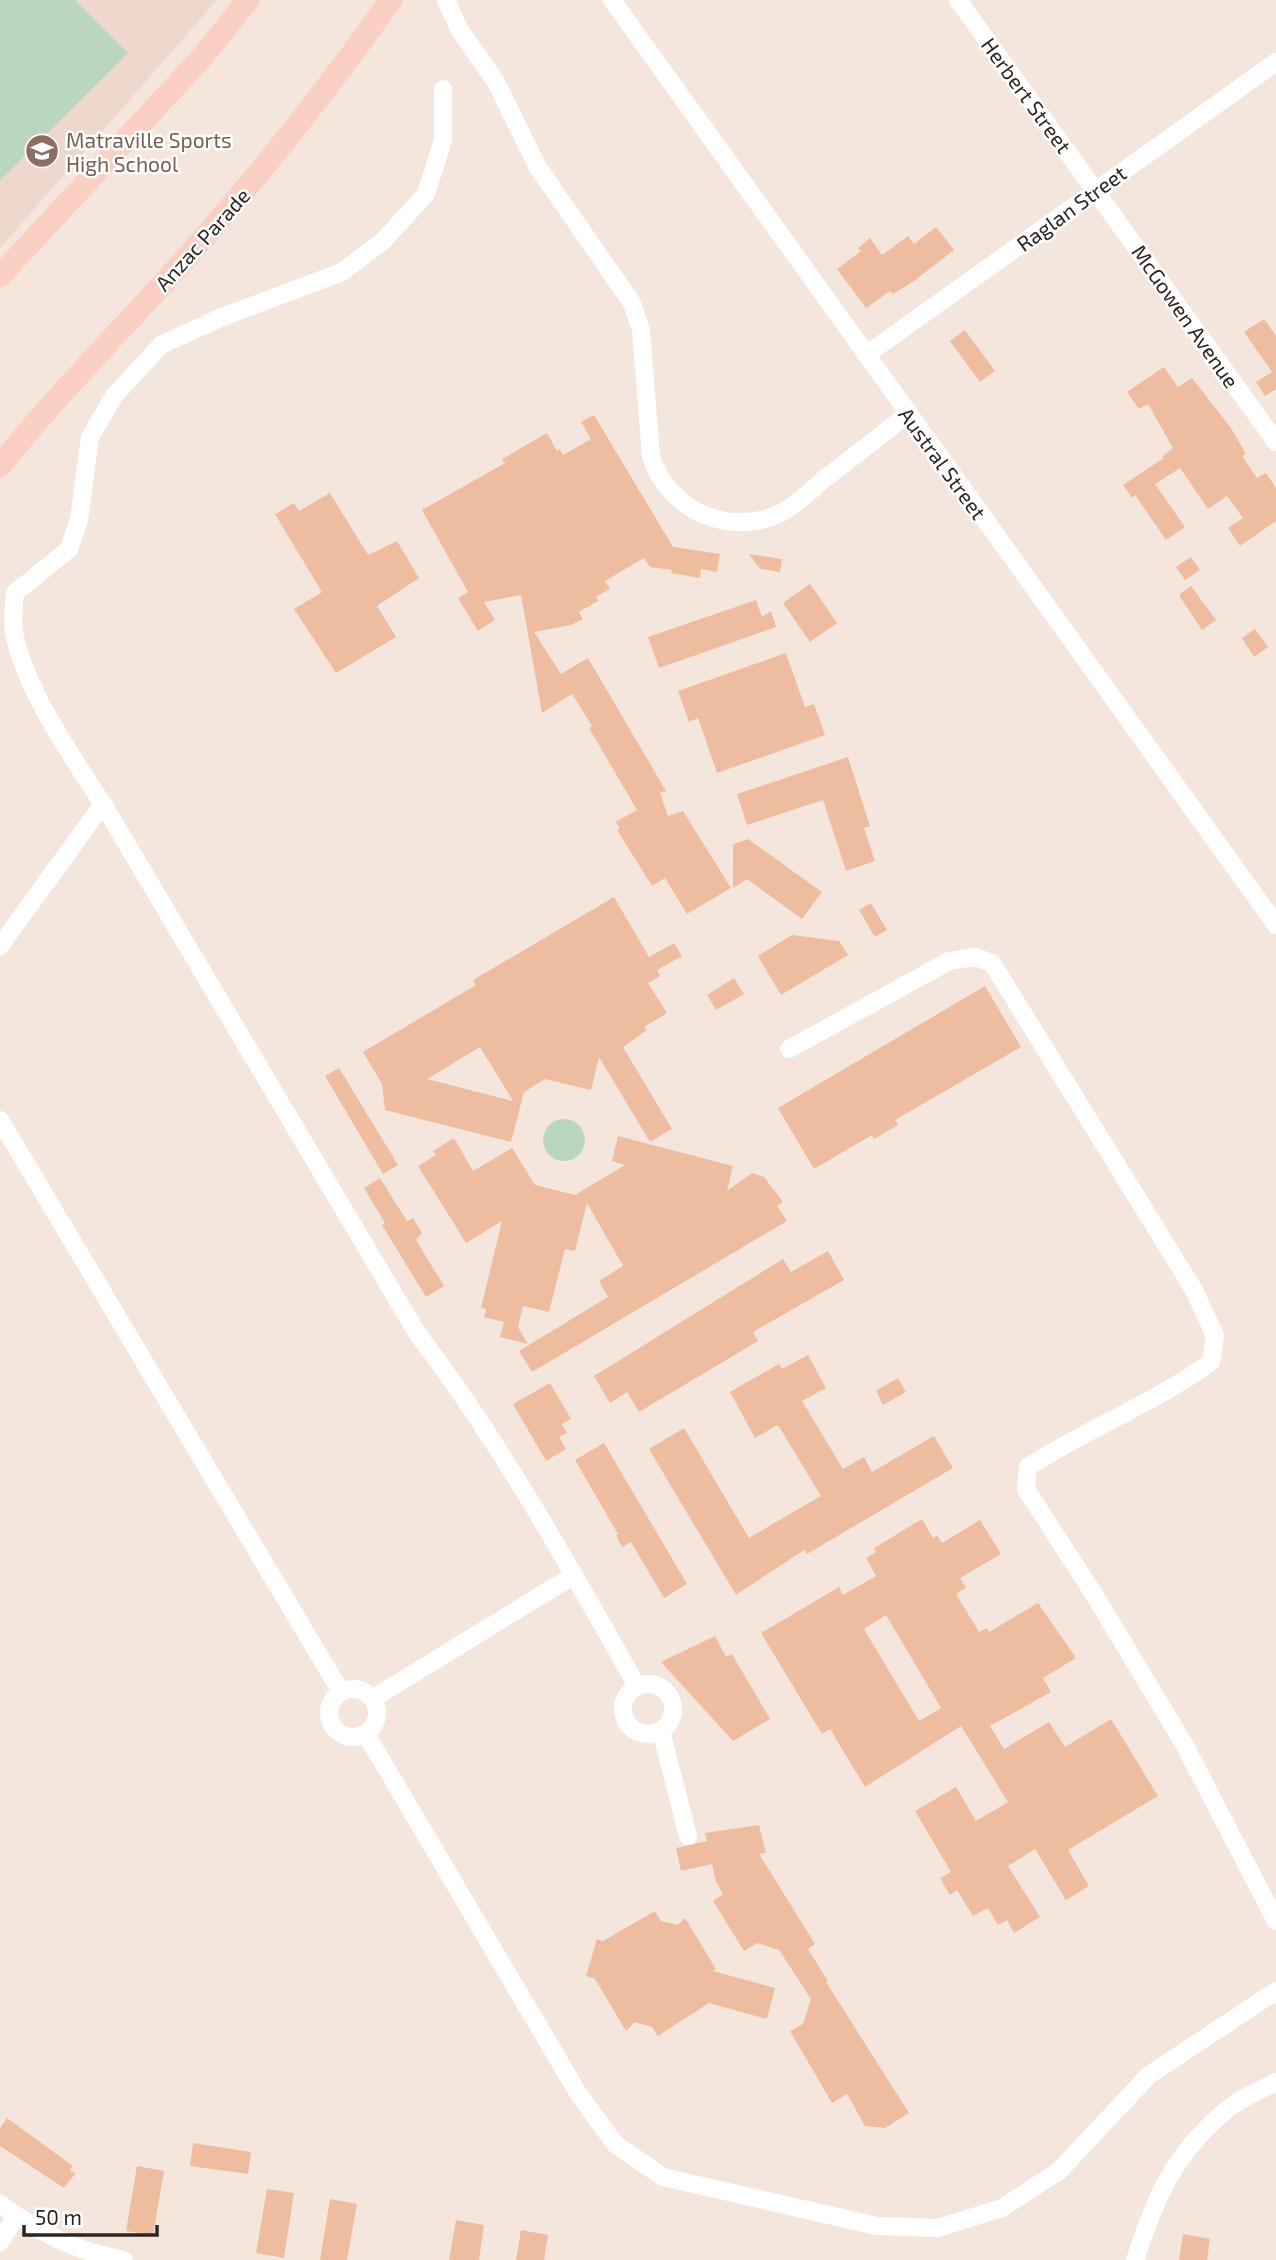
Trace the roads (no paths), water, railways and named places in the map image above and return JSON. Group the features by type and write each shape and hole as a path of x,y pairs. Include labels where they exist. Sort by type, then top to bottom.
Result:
{"main road":[{"path":"0,276 186,75 248,0"},
{"name":"Anzac Parade","path":"0,466 39,418 257,178 323,96 391,0"}],"street":[{"path":"446,0 459,29 496,82 537,166 632,303 641,330 650,456 655,470 674,498 696,513 721,520 742,522 771,517 794,504 908,414"},
{"name":"Austral Street","path":"612,0 1276,925"},
{"name":"Herbert Street","path":"958,0 1096,190"},
{"name":"Raglan Street","path":"866,355 1276,62"},
{"path":"443,89 443,140 426,194 384,240 342,272 220,318 161,345 114,396 90,437 79,520 69,549 15,593 13,630 33,687 74,760 103,804 416,1333 464,1394 574,1575 637,1686"},
{"name":"McGowen Avenue","path":"1096,190 1276,442"},
{"path":"0,946 103,804"},
{"path":"789,1049 949,961 975,957 992,963 1194,1290 1215,1336 1211,1362 1179,1385 1075,1437 1028,1467 1026,1489 1095,1596 1184,1744 1276,1921"},
{"path":"0,1120 341,1692"},
{"path":"372,1699 574,1575"},
{"path":"654,1685 669,1694 673,1702 672,1719 661,1731 645,1734 630,1727 626,1721 623,1713 626,1698 637,1686 654,1685"},
{"path":"352,1689 364,1692 372,1699 377,1714 366,1734 347,1737 332,1726 329,1707 341,1692 352,1689"},
{"path":"661,1731 688,1836"},
{"path":"366,1734 578,2093 615,2144 663,2177 877,2226 938,2228 1002,2208 1059,2171 1149,2075 1276,1991"},
{"path":"1135,2260 1152,2206 1179,2158 1230,2107 1276,2082"},
{"path":"0,2204 16,2216 71,2246 124,2260"},
{"path":"0,2242 16,2216"}],"place":[{"name":"Matraville Sports High School","path":"42,151"}]}
